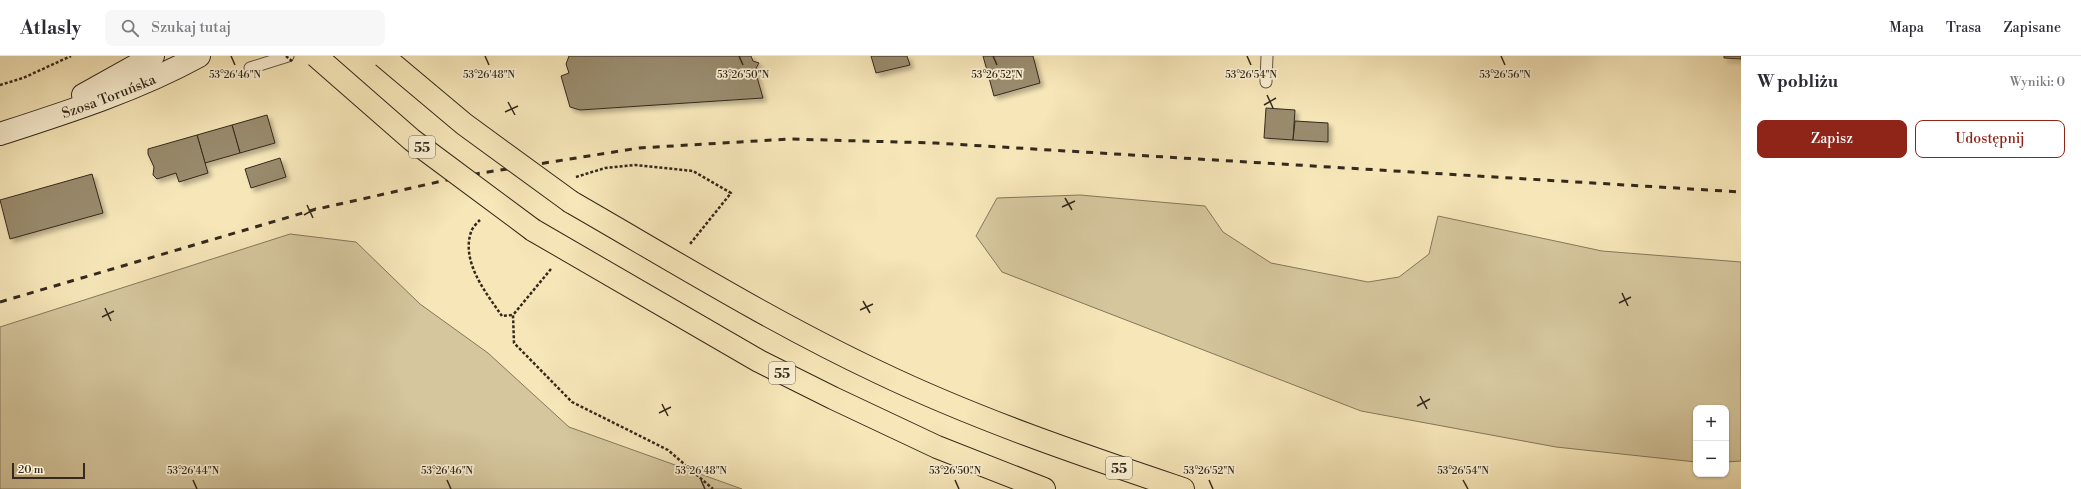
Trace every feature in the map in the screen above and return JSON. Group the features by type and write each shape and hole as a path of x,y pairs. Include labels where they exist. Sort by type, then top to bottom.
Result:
{"main road":[{"name":"Szosa Toruńska","path":"36,121 153,56"},
{"name":"Szosa Toruńska","path":"0,134 126,91 167,74 199,56"},
{"name":"55","path":"316,56 412,140 533,230 759,362 937,447 1044,489"},
{"name":"55","path":"384,56 464,124 571,202 779,322 931,397 1056,446 1183,489"}],"lane":[{"path":"250,68 288,56"},
{"path":"1266,56 1266,82"}],"path":[{"path":"0,85 23,78 71,56"},
{"path":"690,244 731,193"},
{"path":"552,267 514,315 514,343 572,402 668,450 713,489"}],"shaded area":[{"path":"1080,195 1205,206 1223,232 1271,263 1368,282 1399,277 1429,254 1438,216 1602,251 1741,262 1741,461 1729,462 1729,405 1693,405 1693,462 1556,447 1361,411 1002,272 976,236 997,198"},
{"path":"290,234 356,242 420,304 488,353 569,427 742,489 0,489 0,327"}],"building":[{"path":"569,56 751,56 753,61 759,63 755,70 763,98 580,110 570,107 561,76 569,73 566,64"},
{"path":"871,56 907,56 910,65 876,73"},
{"path":"983,56 1033,56 1040,83 994,96"},
{"path":"1724,56 1741,56 1741,59 1724,58"},
{"path":"1266,108 1295,110 1293,140 1264,138"},
{"path":"267,115 275,143 240,153 232,125"},
{"path":"1295,121 1328,123 1328,142 1293,140"},
{"path":"232,125 240,153 205,163 197,135"},
{"path":"197,135 208,173 179,182 176,173 157,179 153,175 154,167 148,154 148,149"},
{"path":"280,158 286,177 251,188 245,169"},
{"path":"92,174 103,213 10,239 0,200"}],"railway":[{"path":"0,302 313,210 469,175 639,148 789,139 935,143 1741,192"}]}
